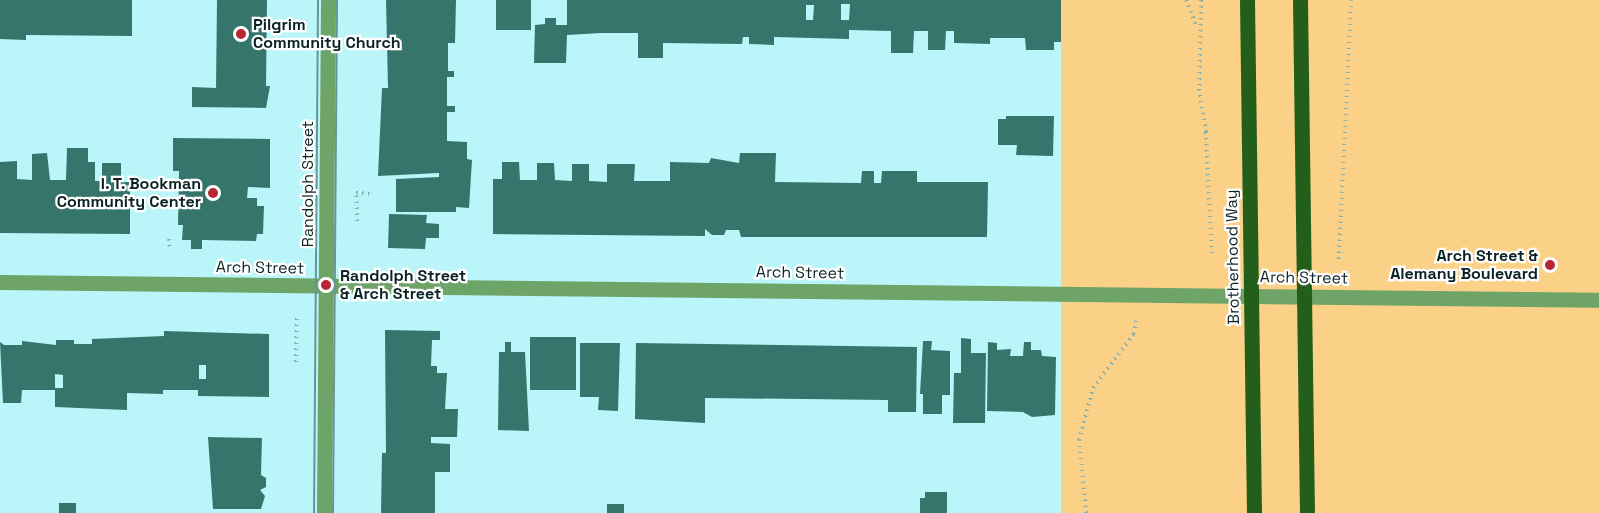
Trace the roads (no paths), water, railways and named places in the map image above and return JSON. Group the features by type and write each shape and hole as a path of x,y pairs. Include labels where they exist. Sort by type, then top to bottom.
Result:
{"main road":[{"name":"Brotherhood Way","path":"1247,0 1254,513"},
{"path":"1300,0 1306,513"}],"street":[{"name":"Randolph Street","path":"324,513 328,0"},
{"name":"Arch Street","path":"0,282 1599,300"}],"tram line":[{"path":"314,513 318,0"},
{"path":"333,513 337,0"}],"place":[{"name":"Pilgrim Community Church","path":"241,34"},
{"name":"I. T. Bookman Community Center","path":"213,193"},
{"name":"Arch Street & Alemany Boulevard","path":"1550,265"},
{"name":"Randolph Street & Arch Street","path":"326,285"}]}
